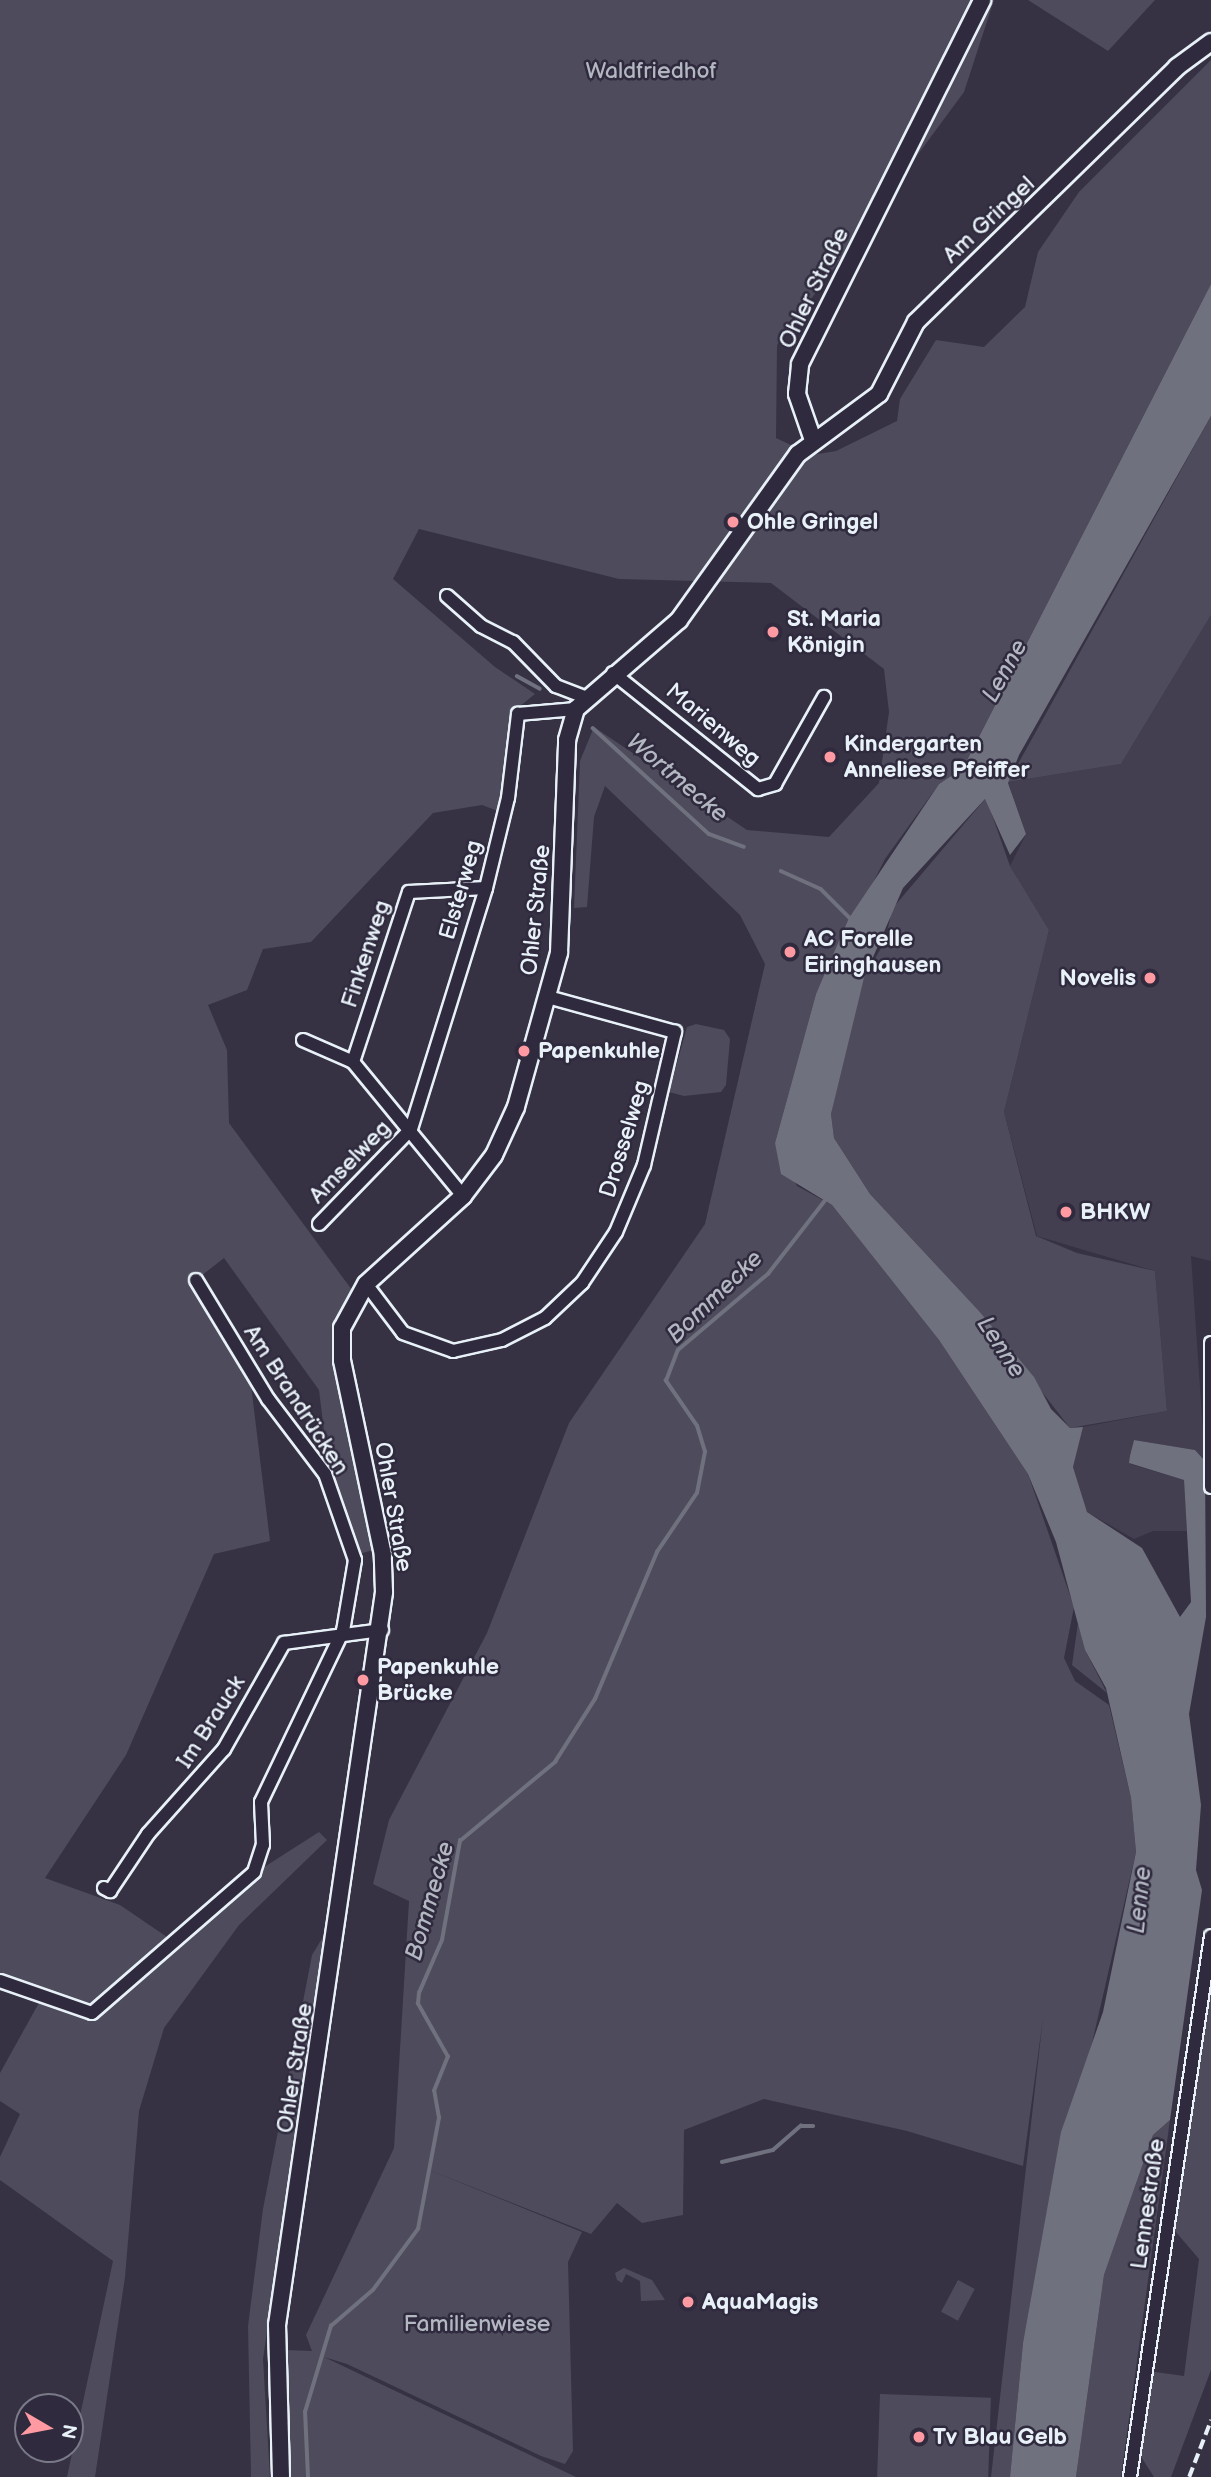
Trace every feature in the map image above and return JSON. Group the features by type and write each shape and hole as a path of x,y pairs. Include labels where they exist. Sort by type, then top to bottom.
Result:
{"street":[{"name":"Ohler Straße","path":"813,440 797,394 800,364 982,0"},
{"name":"Am Gringel","path":"813,440 871,403 916,322 1177,67 1211,42"},
{"path":"447,596 481,626 513,642 556,686 580,703 678,620 813,440"},
{"name":"Marienweg","path":"613,673 758,789 775,784 824,697"},
{"name":"Ohler Straße","path":"281,2477 277,2325 345,1890 382,1630 383,1555 342,1360 342,1328 366,1284 463,1196 494,1155 516,1107 548,997 565,902 567,740 580,703"},
{"name":"Elsterweg","path":"411,1129 486,888 508,798 518,714 580,703"},
{"name":"Finkenweg","path":"353,1062 409,892 486,888"},
{"name":"Drosselweg","path":"366,1284 403,1333 453,1351 502,1340 545,1318 582,1283 616,1232 644,1165 677,1039 675,1032 548,997"},
{"name":"Amselweg","path":"303,1040 353,1062 411,1129 412,1141 463,1196"},
{"name":"Amselweg","path":"319,1224 411,1129"},
{"name":"Am Brandrücken","path":"0,1981 92,2013 254,1872 263,1845 261,1802 343,1631 355,1560 325,1474 268,1399 195,1280"},
{"path":"1211,1343 1211,1487"},
{"name":"Im Brauck","path":"104,1888 110,1891 148,1834 225,1749 284,1643 343,1631 382,1630"},
{"name":"Lennestraße","path":"1130,2477 1211,1937"}],"shaded area":[{"path":"1211,615 1211,1261 1191,1256 1205,1461 1195,1450 1134,1440 1130,1464 1184,1480 1187,1531 1153,1531 1134,1539 1087,1512 1073,1467 1083,1427 1167,1411 1155,1271 1037,1236 1004,1112 1049,930 1010,866 1026,834 1008,782 1121,764"}],"green space":[{"path":"0,0 994,0 964,92 777,345 776,438 812,455 836,451 897,421 900,399 936,340 984,347 1025,307 1038,252 1079,192 1211,60 1211,284 963,768 939,784 885,859 816,994 775,1143 797,1186 832,1205 939,1340 1028,1474 1074,1607 1064,1658 1075,1681 1109,1705 1131,1798 1136,1852 1023,2343 1010,2477 991,2477 1043,2018 1023,2166 907,2131 764,2099 684,2130 683,2215 642,2223 617,2203 591,2234 424,2168 582,2232 568,2262 573,2451 565,2464 541,2456 347,2364 324,2357 576,2477 287,2477 286,2350 312,2351 306,2335 394,2148 409,1901 373,1884 389,1820 487,1633 569,1423 705,1224 765,964 740,915 605,786 594,817 587,907 574,908 580,761 594,727 747,830 829,837 879,783 889,712 884,669 771,583 619,579 419,529 393,579 495,667 535,694 515,710 498,811 482,805 433,813 311,942 263,949 247,990 208,1005 227,1050 229,1123 352,1290 337,1328 377,1549 359,1554 329,1472 319,1390 224,1258 192,1283 251,1385 270,1541 214,1554 126,1755 45,1878 120,1905 167,1937 90,2006 0,1975"},
{"path":"1028,0 1155,0 1108,51"},
{"path":"1211,416 1211,615 1121,764 1008,782"},
{"path":"986,798 1010,866 1049,930 1004,1112 1036,1236 1077,1253 1155,1271 1167,1411 1070,1428 979,1311 870,1194 834,1138 831,1114 841,1062 864,978 885,941 892,909"},
{"path":"696,1024 724,1030 730,1039 726,1085 721,1092 684,1096 669,1092 687,1027"},
{"path":"1078,1623 1085,1650 1107,1693 1072,1665"},
{"path":"319,1832 327,1840 239,1925 164,2028 139,2111 125,2277 95,2477 67,2477 70,2463 84,2463 84,2397 113,2261 0,2180 0,2157 20,2114 0,2101 0,2073 40,2001 95,2016 258,1871"},
{"path":"326,1932 263,2359 270,2477 251,2477 248,2326 263,2209 312,1955"},
{"path":"1211,1951 1211,2370 1171,2477 1154,2477 1138,2452 1148,2371 1184,2376 1199,2259 1169,2224"},
{"path":"1170,2120 1121,2477 1076,2477 1104,2275 1153,2135"},
{"path":"624,2268 652,2280 665,2300 641,2301 640,2281 626,2274 622,2283 617,2280 615,2273"},
{"path":"958,2280 975,2289 958,2321 941,2312"},
{"name":"Tv Blau Gelb","path":"880,2394 991,2398 988,2477 877,2477"}],"water":[{"name":"Lenne","path":"1211,284 1211,416 1019,755 1008,783 1026,834 1010,855 985,799 903,888 864,978 831,1114 834,1138 870,1194 979,1311 1034,1377 1051,1409 1070,1428 1083,1427 1073,1467 1087,1512 1142,1548 1180,1617 1191,1602 1184,1480 1129,1463 1130,1456 1134,1440 1195,1450 1205,1461 1206,1617 1189,1714 1201,1805 1196,1870 1202,1890 1170,2120 1153,2135 1104,2275 1076,2477 1010,2477 1023,2343 1061,2132 1103,2012 1136,1852 1131,1798 1106,1688 1085,1650 1056,1542 1028,1474 939,1340 832,1205 781,1174 775,1143 816,994 849,918 939,784 963,768"}],"waterway":[{"name":"Wortmecke","path":"517,676 540,689"},
{"name":"Wortmecke","path":"593,728 709,834 744,847"},
{"name":"Wortmecke","path":"781,871 821,889 852,920"},
{"name":"Bommecke","path":"308,2477 305,2412 331,2326 373,2290 418,2229 439,2118 434,2091 448,2057 418,2004 419,1993 442,1940 460,1841 555,1762 595,1699 657,1552 697,1493 705,1452 697,1426 666,1381 678,1350 768,1274 827,1198"},
{"path":"722,2162 773,2150 801,2126 813,2126"}],"railway":[{"path":"1189,2477 1211,2420"}],"place":[{"name":"Ohle Gringel","path":"733,522"},
{"name":"St. Maria Königin","path":"773,632"},
{"name":"Kindergarten Anneliese Pfeiffer","path":"830,757"},
{"name":"AC Forelle Eiringhausen","path":"790,952"},
{"name":"Novelis","path":"1150,978"},
{"name":"Papenkuhle","path":"524,1051"},
{"name":"BHKW","path":"1066,1212"},
{"name":"Papenkuhle Brücke","path":"363,1680"},
{"name":"AquaMagis","path":"688,2302"},
{"name":"Tv Blau Gelb","path":"919,2437"}],"park label":[{"name":"Waldfriedhof","path":"651,71"},
{"name":"Familienwiese","path":"477,2324"}]}
